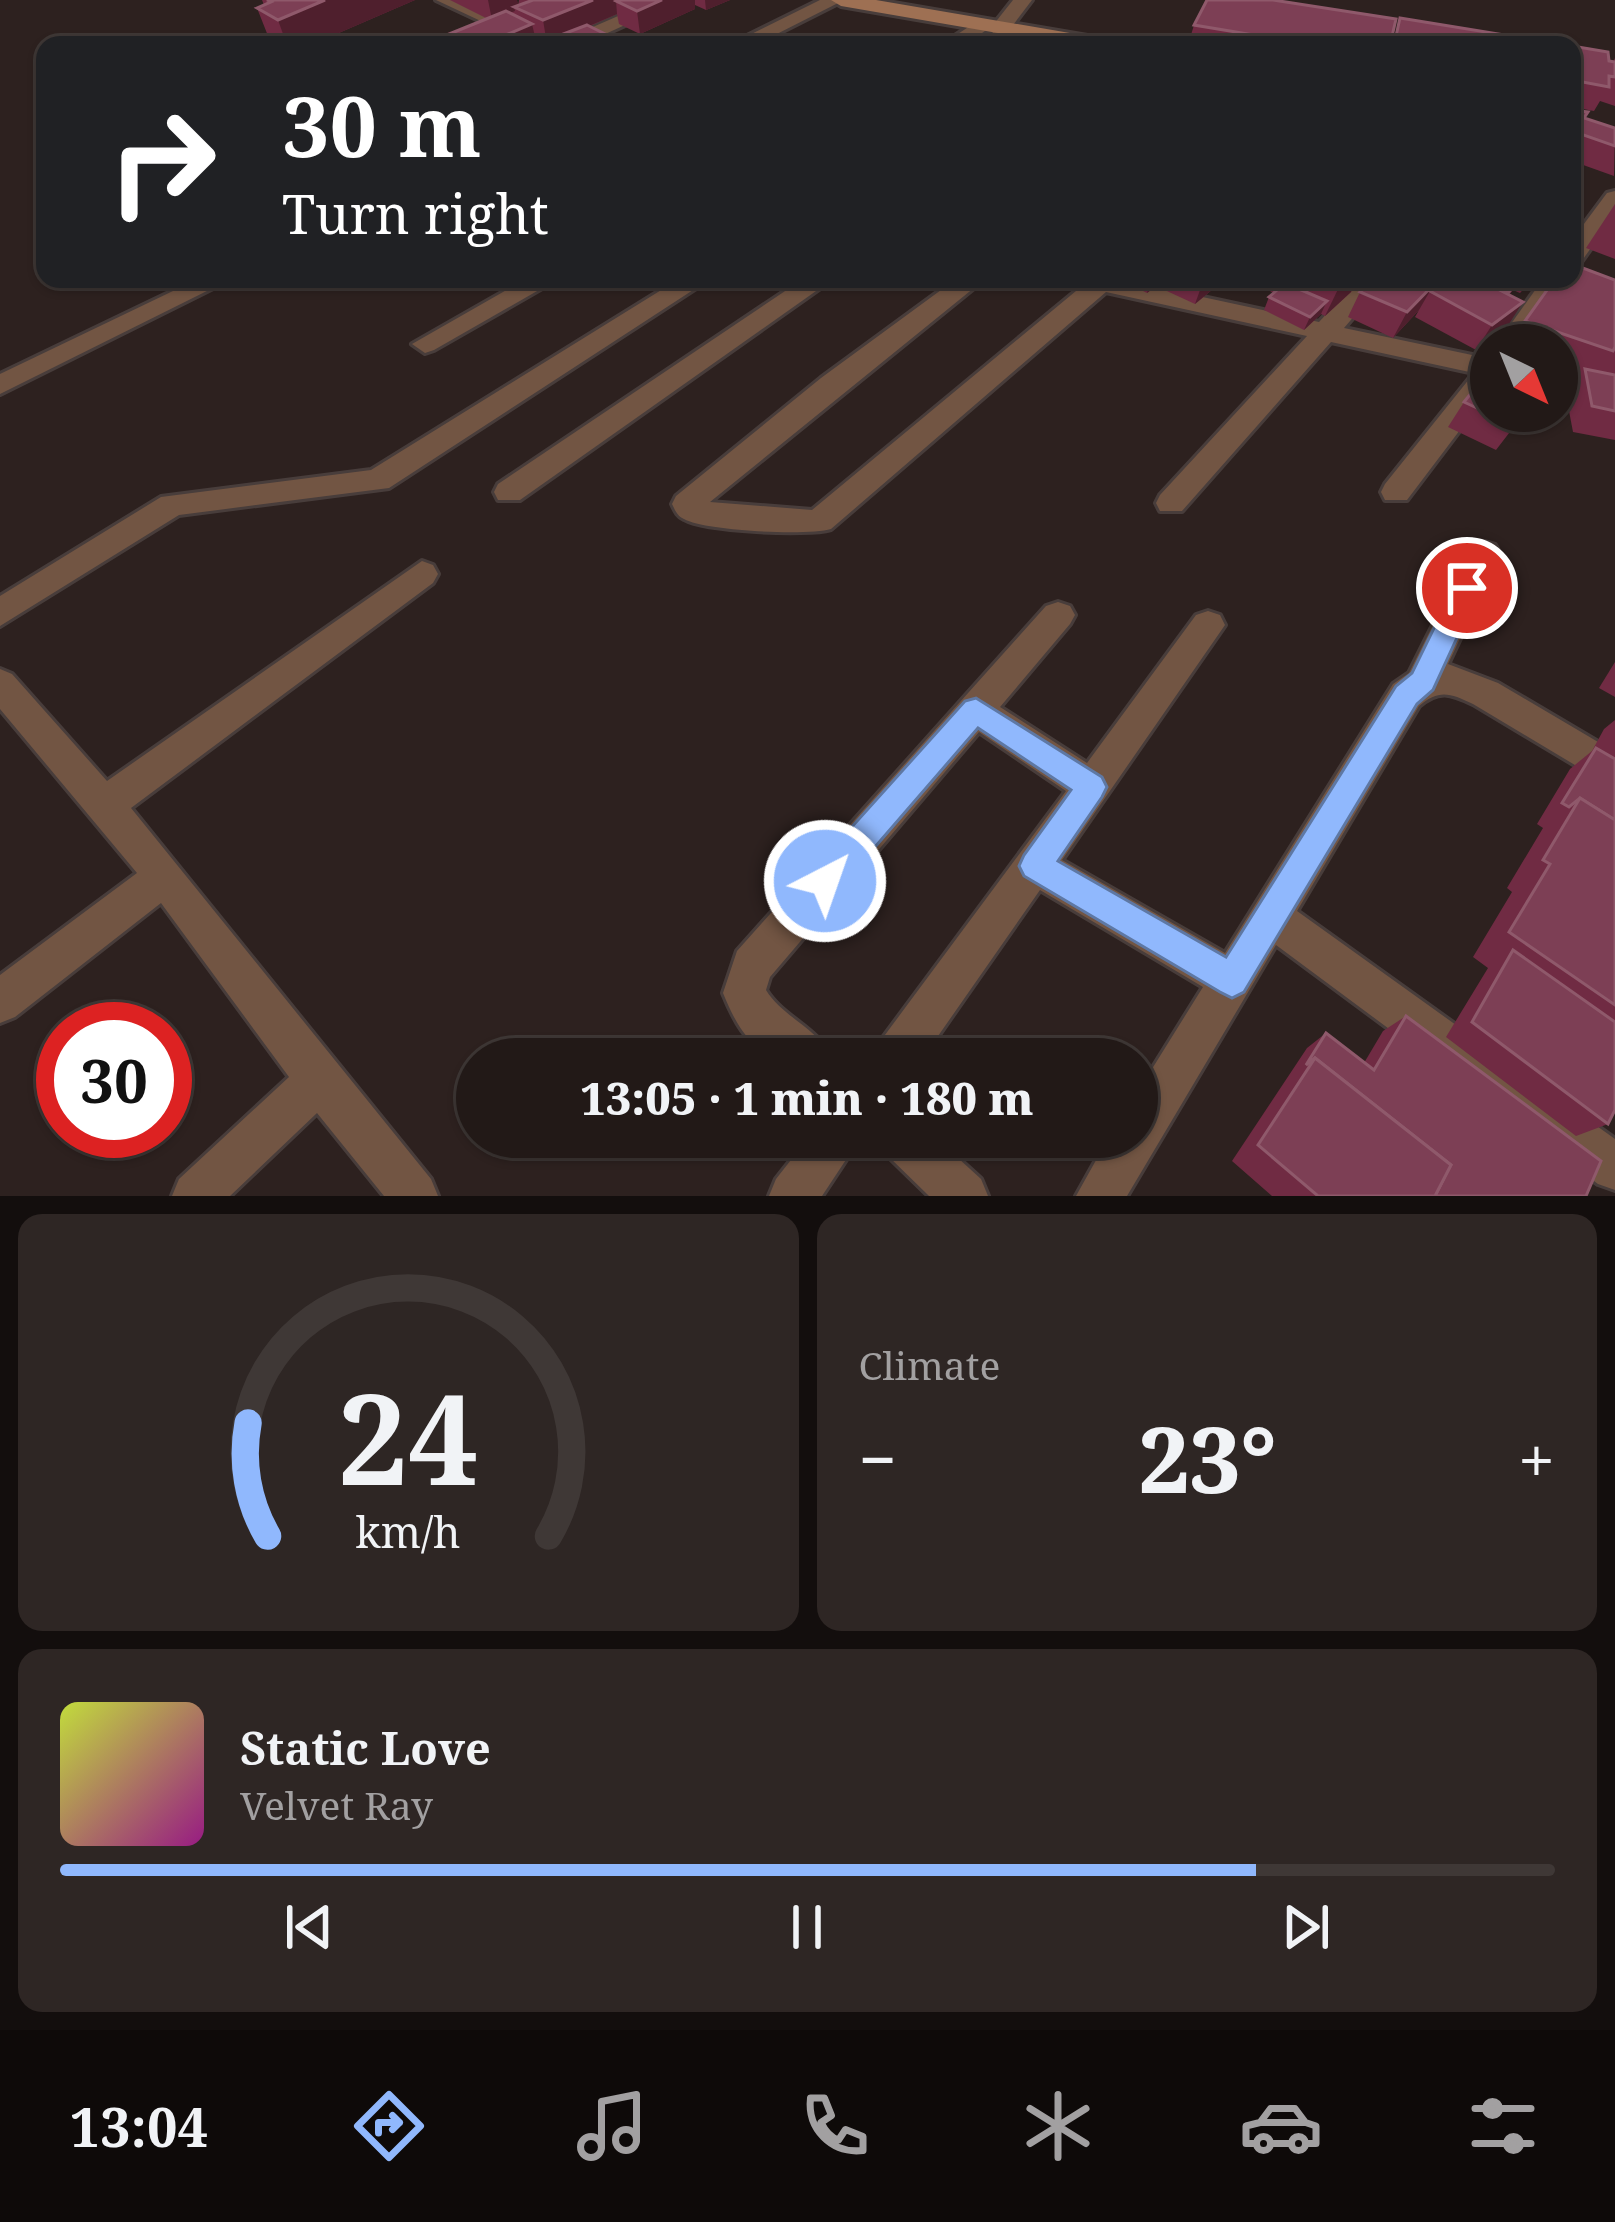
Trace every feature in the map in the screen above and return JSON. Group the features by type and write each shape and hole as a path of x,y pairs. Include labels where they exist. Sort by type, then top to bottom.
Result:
{"main road":[{"path":"838,0 915,6 1033,36"}],"street":[{"path":"445,0 527,36"},
{"path":"585,36 671,0"},
{"path":"759,36 838,0"},
{"path":"972,36 991,28 1023,0"},
{"path":"1581,244 1615,198"},
{"path":"0,385 199,288"},
{"path":"425,344 528,288"},
{"path":"0,613 172,505 378,480 683,288"},
{"path":"509,492 807,288"},
{"path":"960,288 830,385 687,504 694,511 808,524 820,521 1087,288"},
{"path":"1130,288 1470,365"},
{"path":"1171,503 1365,288"},
{"path":"1524,324 1550,288"},
{"path":"1578,387 1615,395"},
{"path":"1396,492 1470,396"},
{"path":"1158,1102 1406,695 1423,681 1484,554"},
{"path":"105,805 422,574"},
{"path":"784,1038 760,1019 744,993 752,966 1058,615"},
{"path":"911,1038 1208,625"},
{"path":"1423,681 1447,679 1477,691 1615,772"},
{"path":"0,684 165,876 319,1080 414,1196"},
{"path":"976,710 1091,787"},
{"path":"1035,866 1232,980"},
{"path":"0,1002 165,876"},
{"path":"1270,916 1615,1167"},
{"path":"196,1196 319,1080"},
{"path":"793,1196 822,1158"},
{"path":"924,1158 964,1196"},
{"path":"1100,1196 1123,1158"}],"building":[{"path":"267,0 325,0 278,20 257,8 271,2"},
{"path":"533,0 593,0 543,20 514,7"},
{"path":"618,0 662,0 637,11"},
{"path":"1207,0 1273,0 1396,19 1392,36 1260,36 1194,25"},
{"path":"506,11 532,24 503,36 444,36"},
{"path":"1400,18 1511,36 1396,36"},
{"path":"587,25 607,35 605,36 558,36"},
{"path":"1581,48 1608,52 1609,61 1615,62 1609,87 1581,82"},
{"path":"1581,111 1588,112 1584,118 1615,128 1615,146 1581,134"},
{"path":"1581,267 1615,280 1613,351 1578,339 1578,324 1525,321 1549,288 1581,288"},
{"path":"1279,288 1297,288 1327,301 1310,317 1269,297"},
{"path":"1364,288 1430,288 1407,312 1360,292"},
{"path":"1496,288 1523,302 1490,324 1430,291"},
{"path":"1585,369 1615,375 1615,411 1592,406"},
{"path":"1596,748 1615,759 1615,820 1580,798 1569,807 1562,803"},
{"path":"1580,798 1615,820 1615,1005 1509,932 1550,864 1543,860"},
{"path":"1513,950 1615,1022 1615,1110 1608,1124 1472,1022"},
{"path":"1406,1016 1601,1161 1586,1196 1435,1196 1451,1165 1315,1058 1306,1065 1326,1033 1374,1070"},
{"path":"1315,1058 1451,1165 1435,1196 1318,1196 1258,1145"}],"route":[{"path":"825,881 976,710 1091,787 1035,866 1232,980 1406,695 1423,681 1467,588"}]}
